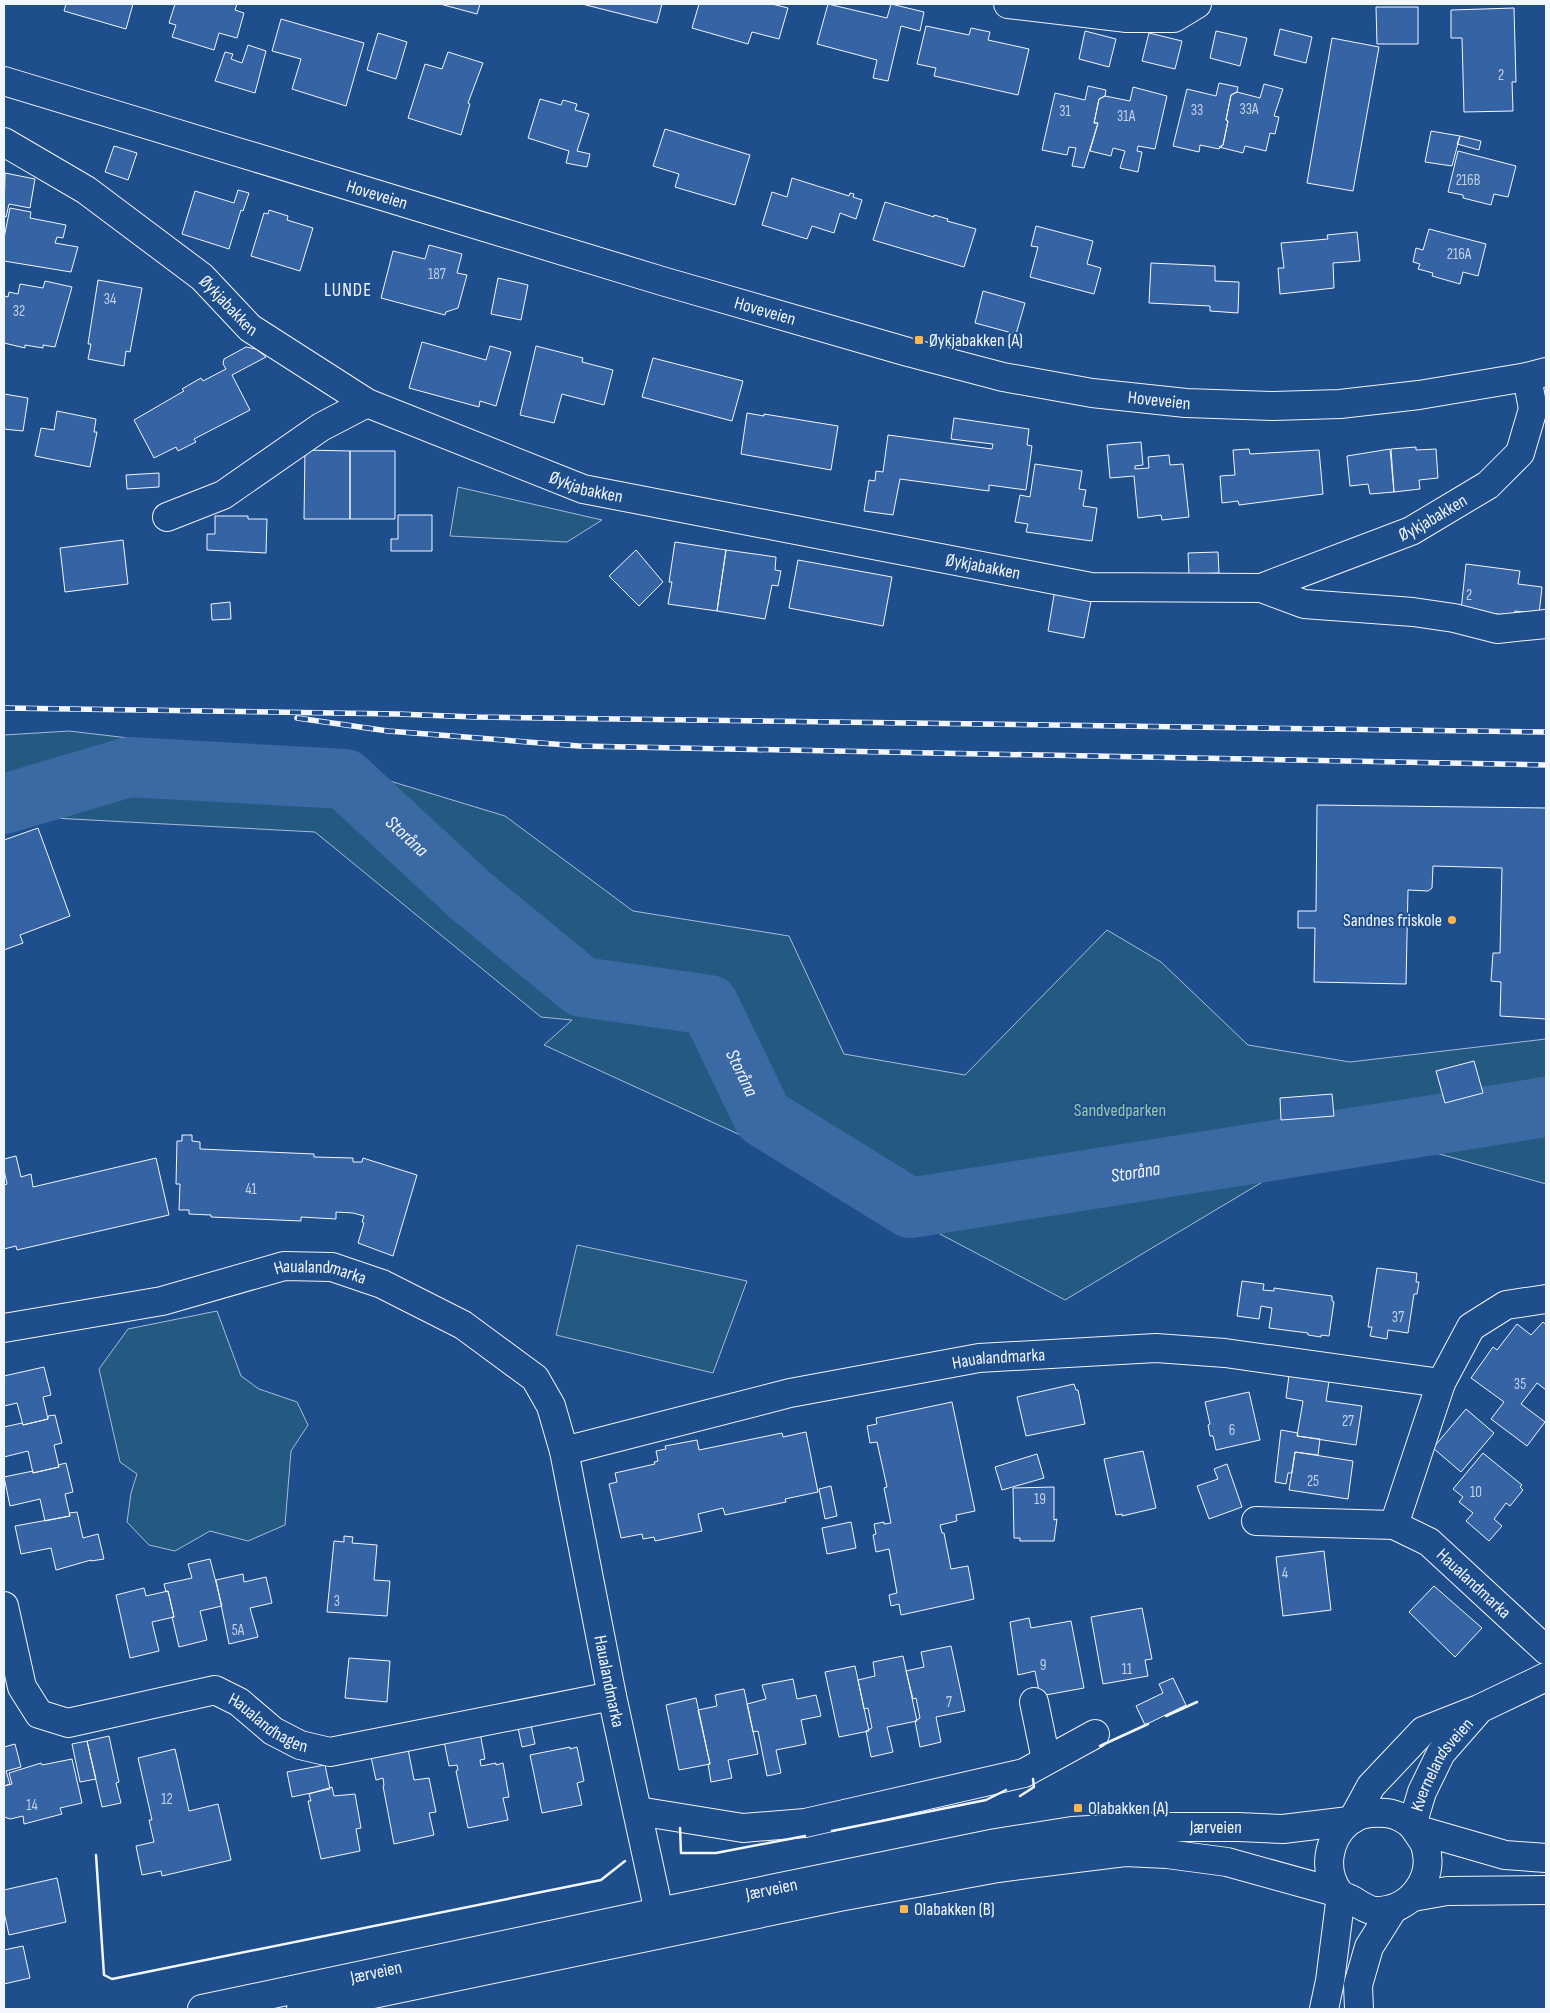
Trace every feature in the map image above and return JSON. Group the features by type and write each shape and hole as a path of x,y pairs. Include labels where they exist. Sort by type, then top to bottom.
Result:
{"street":[{"path":"1008,4 1127,18 1174,18 1196,4"},
{"name":"Hoveveien","path":"4,81 662,282 908,352 1012,378 1092,394 1168,402 1273,406 1340,404 1419,395 1537,375"},
{"name":"Øykjabakken","path":"4,142 86,190 202,277 250,328 367,403 584,489 1091,587 1261,588 1304,604 1413,612 1454,618 1497,629 1546,624"},
{"name":"Øykjabakken","path":"1261,588 1411,531 1488,485 1520,453 1533,409 1537,375"},
{"path":"168,517 223,496 321,427 367,403"},
{"name":"Haualandmarka","path":"4,1328 162,1301 284,1266 332,1267 382,1284 464,1325 535,1378 551,1406 564,1452 612,1696 659,1912"},
{"path":"1394,1526 1441,1383 1471,1327 1506,1304 1546,1299"},
{"name":"Haualandmarka","path":"564,1452 790,1393 979,1358 1156,1348 1225,1353 1441,1383"},
{"name":"Haualandmarka","path":"1256,1521 1394,1526 1429,1542 1546,1650"},
{"name":"Haualandhagen","path":"4,1606 22,1687 39,1714 68,1723 215,1690 239,1702 272,1731 300,1745 330,1752 612,1696"},
{"name":"Kvernelandsveien","path":"1351,1820 1371,1786 1423,1731 1479,1709 1546,1677"},
{"path":"1034,1702 1046,1760"},
{"name":"Kvernelandsveien","path":"1414,1827 1422,1792 1441,1754 1479,1709"},
{"path":"638,1811 743,1828 805,1823 1024,1773 1095,1734"},
{"path":"1324,2009 1330,1981 1340,1894 1330,1875 1328,1855 1335,1836 1351,1820 1372,1812 1393,1814 1414,1827 1505,1855 1546,1858"},
{"name":"Jærveien","path":"202,2009 996,1842 1072,1831 1142,1827 1238,1826 1283,1829 1351,1820"},
{"path":"1359,2009 1358,1985 1369,1947 1403,1903 1424,1882 1428,1863 1425,1845 1414,1827"},
{"name":"Jærveien","path":"301,2009 839,1897 998,1868 1125,1852 1167,1854 1227,1862 1340,1894"},
{"path":"1340,1894 1374,1911 1447,1891 1546,1890"}],"green space":[{"path":"458,487 602,520 567,542 450,536"},
{"name":"Sandvedparken","path":"69,731 324,761 505,816 633,911 789,936 844,1054 965,1075 1107,930 1161,962 1248,1045 1350,1062 1546,1039 1546,1184 1351,1129 1065,1300 834,1178 544,1045 572,1020 541,1017 315,832 34,817 4,824 4,735"},
{"path":"577,1245 747,1281 713,1373 556,1335"},
{"path":"217,1311 241,1376 259,1389 297,1402 308,1425 291,1451 285,1525 248,1541 210,1531 175,1551 149,1545 127,1522 131,1493 137,1474 120,1462 99,1369 128,1329"}],"building":[{"path":"66,4 133,4 126,29 64,11"},
{"path":"175,4 237,4 235,10 244,13 237,38 219,33 214,50 172,37 176,25 169,23"},
{"path":"440,4 480,4 477,14"},
{"path":"582,4 662,4 657,23"},
{"path":"699,4 772,4 788,8 779,39 752,32 748,44 692,28"},
{"path":"828,4 887,18 891,4 924,12 920,31 901,26 888,81 873,78 877,60 817,44"},
{"path":"1376,7 1418,7 1418,44 1377,44"},
{"path":"1514,8 1516,82 1512,82 1513,111 1464,112 1462,38 1451,38 1451,10"},
{"path":"281,19 364,43 346,106 292,89 301,59 272,51"},
{"path":"926,26 969,35 971,28 990,32 988,40 1029,49 1018,95 934,76 936,68 917,64"},
{"path":"1280,29 1312,37 1306,63 1274,55"},
{"path":"1085,31 1116,39 1109,67 1079,59"},
{"path":"1216,31 1247,38 1240,66 1210,58"},
{"path":"378,33 407,42 396,79 367,70"},
{"path":"1149,33 1182,41 1175,69 1142,61"},
{"path":"1332,38 1379,47 1353,191 1307,183"},
{"path":"248,45 266,51 255,93 215,81 225,52 233,54 231,59 242,63"},
{"path":"448,52 483,63 468,103 470,104 461,135 408,118 425,64 442,69"},
{"path":"1219,83 1238,87 1237,92 1231,95 1223,145 1219,149 1200,145 1199,152 1173,146 1187,89 1216,96"},
{"path":"1264,84 1283,89 1274,116 1279,117 1275,134 1270,133 1266,151 1245,146 1243,153 1219,147 1223,145 1231,95 1237,92 1260,98"},
{"path":"1088,86 1106,90 1105,96 1099,99 1094,123 1098,123 1084,168 1072,166 1076,148 1069,147 1067,155 1042,150 1055,93 1085,100"},
{"path":"1133,87 1167,96 1155,149 1138,146 1137,151 1142,152 1138,172 1120,168 1125,151 1113,148 1111,156 1090,151 1098,123 1094,123 1099,99 1105,96 1130,101"},
{"path":"540,99 561,105 563,100 577,104 575,110 589,114 577,151 590,154 587,167 566,163 569,151 528,138"},
{"path":"665,129 750,155 735,205 675,187 679,174 653,166"},
{"path":"1431,131 1460,136 1452,166 1425,162"},
{"path":"1460,136 1481,141 1479,150 1457,144"},
{"path":"114,146 137,153 128,180 105,172"},
{"path":"1458,151 1516,166 1508,197 1494,194 1491,205 1448,192"},
{"path":"5,173 35,179 30,208 9,204 6,217 4,216"},
{"path":"792,178 849,196 850,193 854,194 853,197 862,200 856,219 840,213 834,233 812,226 807,239 762,225 772,192 787,197"},
{"path":"238,190 249,193 243,211 241,210 229,249 182,234 195,191 234,203"},
{"path":"885,202 934,217 934,215 948,219 947,221 976,229 964,267 873,240"},
{"path":"10,208 31,212 30,218 66,225 63,238 57,237 55,243 78,247 71,272 4,261 4,238"},
{"path":"269,210 288,216 287,220 313,228 300,271 251,256 264,213 268,214"},
{"path":"1036,226 1093,241 1087,264 1101,268 1094,294 1030,277 1038,247 1031,246"},
{"path":"1429,229 1486,244 1478,276 1463,272 1460,284 1432,276 1433,273 1418,269 1420,264 1413,262 1416,248 1423,250"},
{"path":"1357,232 1360,261 1333,263 1334,288 1280,294 1278,268 1284,268 1281,243 1328,239 1327,235"},
{"path":"429,245 462,254 457,273 467,275 458,308 446,312 445,315 381,298 393,251 425,259"},
{"path":"1151,263 1215,266 1215,281 1239,282 1238,313 1210,311 1210,306 1149,303"},
{"path":"498,278 528,285 521,320 491,314"},
{"path":"98,280 142,288 130,352 126,351 124,366 88,359 91,344 88,344"},
{"path":"45,281 72,287 55,347 43,345 43,348 25,345 25,348 4,343 4,296 8,297 9,292 18,294 20,284 43,288"},
{"path":"983,291 1025,303 1016,334 975,323"},
{"path":"422,342 486,360 490,346 511,352 496,406 480,401 479,407 409,388"},
{"path":"536,346 583,358 582,362 613,370 604,405 562,394 554,423 520,415"},
{"path":"246,347 256,349 266,357 232,375 250,410 194,439 196,442 178,451 176,447 154,458 134,420 184,391 182,389 201,378 203,381 226,369 223,364 224,359"},
{"path":"653,358 743,381 732,421 642,397"},
{"path":"4,394 28,398 23,431 4,429"},
{"path":"57,411 96,419 94,432 97,432 90,467 35,456 41,428 54,430"},
{"path":"747,413 838,426 831,470 741,454"},
{"path":"954,418 1029,429 1027,445 1032,446 1026,490 989,485 989,491 900,479 893,515 864,511 869,480 875,481 876,471 883,472 888,435 992,449 993,444 951,439"},
{"path":"1141,442 1143,465 1135,466 1135,469 1149,468 1148,457 1169,455 1170,465 1183,464 1189,517 1162,520 1161,515 1138,518 1134,476 1110,478 1107,445"},
{"path":"1416,447 1416,450 1436,449 1438,478 1419,480 1420,489 1394,492 1391,449"},
{"path":"1249,449 1250,454 1319,450 1323,494 1239,505 1238,501 1222,503 1220,476 1235,475 1233,450"},
{"path":"1390,449 1394,492 1370,494 1368,484 1350,486 1347,456"},
{"path":"305,450 350,451 350,519 304,519"},
{"path":"350,451 395,451 395,519 350,519"},
{"path":"1035,464 1082,471 1079,489 1086,490 1083,506 1097,508 1092,541 1026,532 1028,524 1015,522 1020,495 1030,497"},
{"path":"159,473 159,487 127,489 126,475"},
{"path":"398,515 432,515 432,551 391,551 391,539 398,539"},
{"path":"215,516 248,516 248,519 267,519 266,553 207,550 207,534 215,534"},
{"path":"123,540 128,584 65,592 60,548"},
{"path":"675,542 726,550 717,611 668,604 672,582 669,582"},
{"path":"636,550 663,582 639,606 609,576"},
{"path":"726,550 776,557 775,570 781,571 778,586 772,585 765,619 717,611"},
{"path":"1218,552 1219,573 1189,574 1188,553"},
{"path":"798,560 892,577 883,626 789,608"},
{"path":"1466,564 1520,571 1518,584 1542,587 1539,614 1515,611 1514,616 1461,610"},
{"path":"1055,589 1092,596 1084,638 1048,631"},
{"path":"230,602 231,619 212,620 211,604"},
{"path":"1317,805 1546,808 1546,1019 1500,1016 1501,982 1491,981 1493,953 1500,953 1502,868 1433,866 1432,888 1428,891 1408,890 1406,984 1314,982 1315,928 1298,928 1298,911 1316,911"},
{"path":"38,828 70,916 20,935 23,943 4,950 4,840"},
{"path":"1474,1061 1483,1093 1445,1103 1436,1071"},
{"path":"1332,1094 1334,1116 1281,1120 1280,1098"},
{"path":"182,1135 192,1135 192,1141 200,1142 200,1149 314,1154 314,1157 353,1158 353,1162 362,1162 363,1158 417,1175 393,1256 358,1243 364,1223 362,1222 364,1216 353,1213 336,1212 336,1219 301,1217 301,1221 211,1217 211,1215 189,1214 189,1210 179,1210 180,1184 176,1184 177,1141 182,1141"},
{"path":"16,1156 21,1177 31,1174 33,1187 156,1158 169,1215 17,1250 16,1246 4,1249 4,1185 7,1184 4,1159"},
{"path":"1377,1268 1417,1273 1416,1282 1419,1282 1417,1294 1414,1294 1408,1333 1388,1330 1387,1339 1370,1336 1372,1327 1368,1327"},
{"path":"1242,1281 1264,1284 1263,1290 1274,1291 1274,1288 1332,1296 1332,1301 1334,1302 1329,1336 1321,1335 1321,1337 1308,1335 1308,1333 1269,1328 1272,1308 1261,1306 1259,1319 1237,1316"},
{"path":"1543,1322 1546,1325 1546,1390 1537,1383 1521,1404 1545,1422 1527,1446 1491,1419 1504,1402 1471,1378 1493,1347 1497,1350 1517,1324 1531,1335"},
{"path":"44,1367 51,1395 43,1397 48,1419 23,1425 17,1403 4,1406 4,1376"},
{"path":"1289,1375 1329,1381 1326,1401 1362,1406 1356,1445 1297,1436 1303,1401 1286,1398"},
{"path":"1074,1384 1076,1390 1078,1390 1085,1424 1026,1436 1017,1397"},
{"path":"1249,1392 1260,1440 1216,1450 1213,1436 1210,1436 1208,1425 1210,1424 1205,1402"},
{"path":"952,1402 975,1511 956,1515 957,1521 940,1525 942,1533 944,1533 951,1569 968,1566 974,1599 901,1615 899,1604 891,1606 889,1595 897,1593 889,1549 876,1552 873,1535 876,1534 874,1524 891,1523 884,1488 887,1487 877,1442 870,1443 867,1426 877,1424 876,1418"},
{"path":"1466,1409 1494,1433 1461,1472 1433,1448"},
{"path":"55,1415 62,1443 54,1445 59,1467 33,1473 28,1451 4,1457 4,1427 22,1423 23,1425 48,1419 48,1416"},
{"path":"1281,1430 1298,1433 1297,1436 1320,1439 1318,1455 1295,1452 1292,1473 1288,1473 1286,1484 1275,1482"},
{"path":"806,1432 818,1492 785,1499 786,1502 725,1515 723,1508 698,1514 702,1531 655,1541 654,1537 643,1539 642,1534 621,1538 609,1484 617,1482 615,1473 655,1464 654,1462 658,1461 656,1451 666,1449 665,1446 697,1440 699,1450 782,1433 783,1437"},
{"path":"1143,1451 1156,1508 1122,1516 1122,1514 1116,1515 1104,1459"},
{"path":"1295,1452 1353,1461 1348,1499 1289,1490"},
{"path":"1483,1453 1522,1485 1520,1487 1523,1490 1510,1506 1506,1503 1494,1519 1502,1526 1489,1541 1466,1521 1473,1513 1459,1502 1463,1497 1453,1489"},
{"path":"1037,1454 1044,1478 1002,1490 995,1467"},
{"path":"66,1463 73,1492 65,1494 70,1516 45,1521 40,1499 10,1506 4,1477 33,1471 33,1473 59,1467 58,1465"},
{"path":"1227,1464 1242,1507 1209,1519 1197,1486 1218,1479 1214,1469"},
{"path":"831,1486 837,1516 825,1519 819,1489"},
{"path":"1054,1487 1054,1520 1057,1519 1054,1541 1020,1541 1020,1538 1014,1538 1013,1488"},
{"path":"77,1512 83,1538 98,1534 104,1559 91,1560 56,1570 51,1548 21,1554 15,1526 70,1516 69,1513"},
{"path":"851,1522 856,1548 827,1554 822,1528"},
{"path":"344,1536 353,1537 352,1543 377,1545 374,1580 390,1581 387,1616 327,1612 334,1541 344,1542"},
{"path":"1324,1551 1331,1610 1283,1616 1276,1557"},
{"path":"210,1559 222,1606 200,1611 207,1640 179,1647 168,1591 166,1592 164,1584 192,1578 188,1564"},
{"path":"243,1574 244,1582 266,1577 272,1603 250,1608 258,1637 229,1644 216,1580"},
{"path":"1434,1586 1482,1628 1455,1657 1409,1612"},
{"path":"144,1588 146,1596 168,1591 174,1617 152,1622 159,1651 130,1658 116,1595"},
{"path":"1142,1608 1152,1659 1145,1660 1148,1676 1103,1684 1091,1617"},
{"path":"1029,1618 1031,1628 1071,1621 1084,1688 1040,1696 1035,1671 1018,1675 1010,1622"},
{"path":"951,1646 965,1711 936,1717 941,1742 920,1747 915,1721 920,1718 916,1698 913,1699 906,1671 924,1667 921,1652"},
{"path":"903,1656 917,1721 887,1727 893,1752 871,1757 866,1731 872,1728 868,1708 864,1709 858,1680 875,1676 873,1662"},
{"path":"349,1658 390,1661 387,1702 345,1698"},
{"path":"855,1666 869,1731 839,1737 825,1672"},
{"path":"1173,1678 1186,1705 1145,1725 1136,1706 1163,1693 1159,1684"},
{"path":"793,1679 797,1699 816,1695 821,1716 801,1720 806,1744 776,1750 781,1773 767,1776 758,1731 753,1732 747,1704 766,1699 762,1685"},
{"path":"744,1689 758,1754 728,1760 732,1778 711,1782 708,1764 710,1764 698,1710 717,1706 715,1695"},
{"path":"696,1698 710,1764 679,1770 666,1705"},
{"path":"531,1725 535,1744 522,1747 518,1728"},
{"path":"480,1733 485,1759 480,1760 481,1766 503,1763 509,1797 503,1798 508,1820 468,1828 456,1771 458,1770 457,1765 449,1766 444,1741"},
{"path":"109,1736 119,1782 116,1783 121,1803 102,1807 87,1741"},
{"path":"87,1741 96,1779 80,1782 72,1744"},
{"path":"15,1744 21,1767 6,1771 10,1784 4,1786 4,1747"},
{"path":"570,1747 570,1749 577,1747 584,1781 577,1783 582,1805 542,1813 530,1755"},
{"path":"175,1749 189,1811 218,1804 231,1860 162,1876 161,1871 142,1875 136,1846 154,1842 149,1820 152,1820 138,1758"},
{"path":"408,1749 414,1780 429,1778 436,1812 429,1813 434,1835 394,1844 383,1778 376,1780 371,1757"},
{"path":"72,1759 82,1803 60,1808 62,1814 24,1824 23,1816 10,1819 4,1817 4,1786 12,1784 9,1773 41,1763 42,1765"},
{"path":"325,1765 330,1789 292,1797 287,1772"},
{"path":"332,1787 334,1796 355,1794 361,1828 356,1829 360,1851 321,1859 308,1801 311,1801 309,1794"},
{"path":"57,1878 66,1922 9,1935 4,1912 4,1890"},
{"path":"23,1946 30,1978 4,1984 4,1950"}],"waterway":[{"name":"Storåna","path":"4,804 129,767 345,779 471,896 582,987 709,1005 763,1117 910,1208 1546,1107"}],"railway":[{"path":"4,708 397,714 475,717 1546,732"},
{"path":"297,718 388,731 579,746 1546,765"}],"wall":[{"path":"1166,1716 1197,1702"},
{"path":"1100,1746 1148,1724"},
{"path":"1020,1796 1034,1787 1033,1779"},
{"path":"832,1831 986,1800 1006,1790"},
{"path":"680,1828 681,1853 716,1853 805,1836"},
{"path":"96,1855 104,1975 112,1979 601,1880 625,1861"}],"place":[{"name":"Øykjabakken (A)","path":"919,340"},
{"name":"Sandnes friskole","path":"1452,920"},
{"name":"Olabakken (A)","path":"1078,1808"},
{"name":"Olabakken (B)","path":"904,1909"}],"district":[{"name":"LUNDE","path":"348,290"}]}
